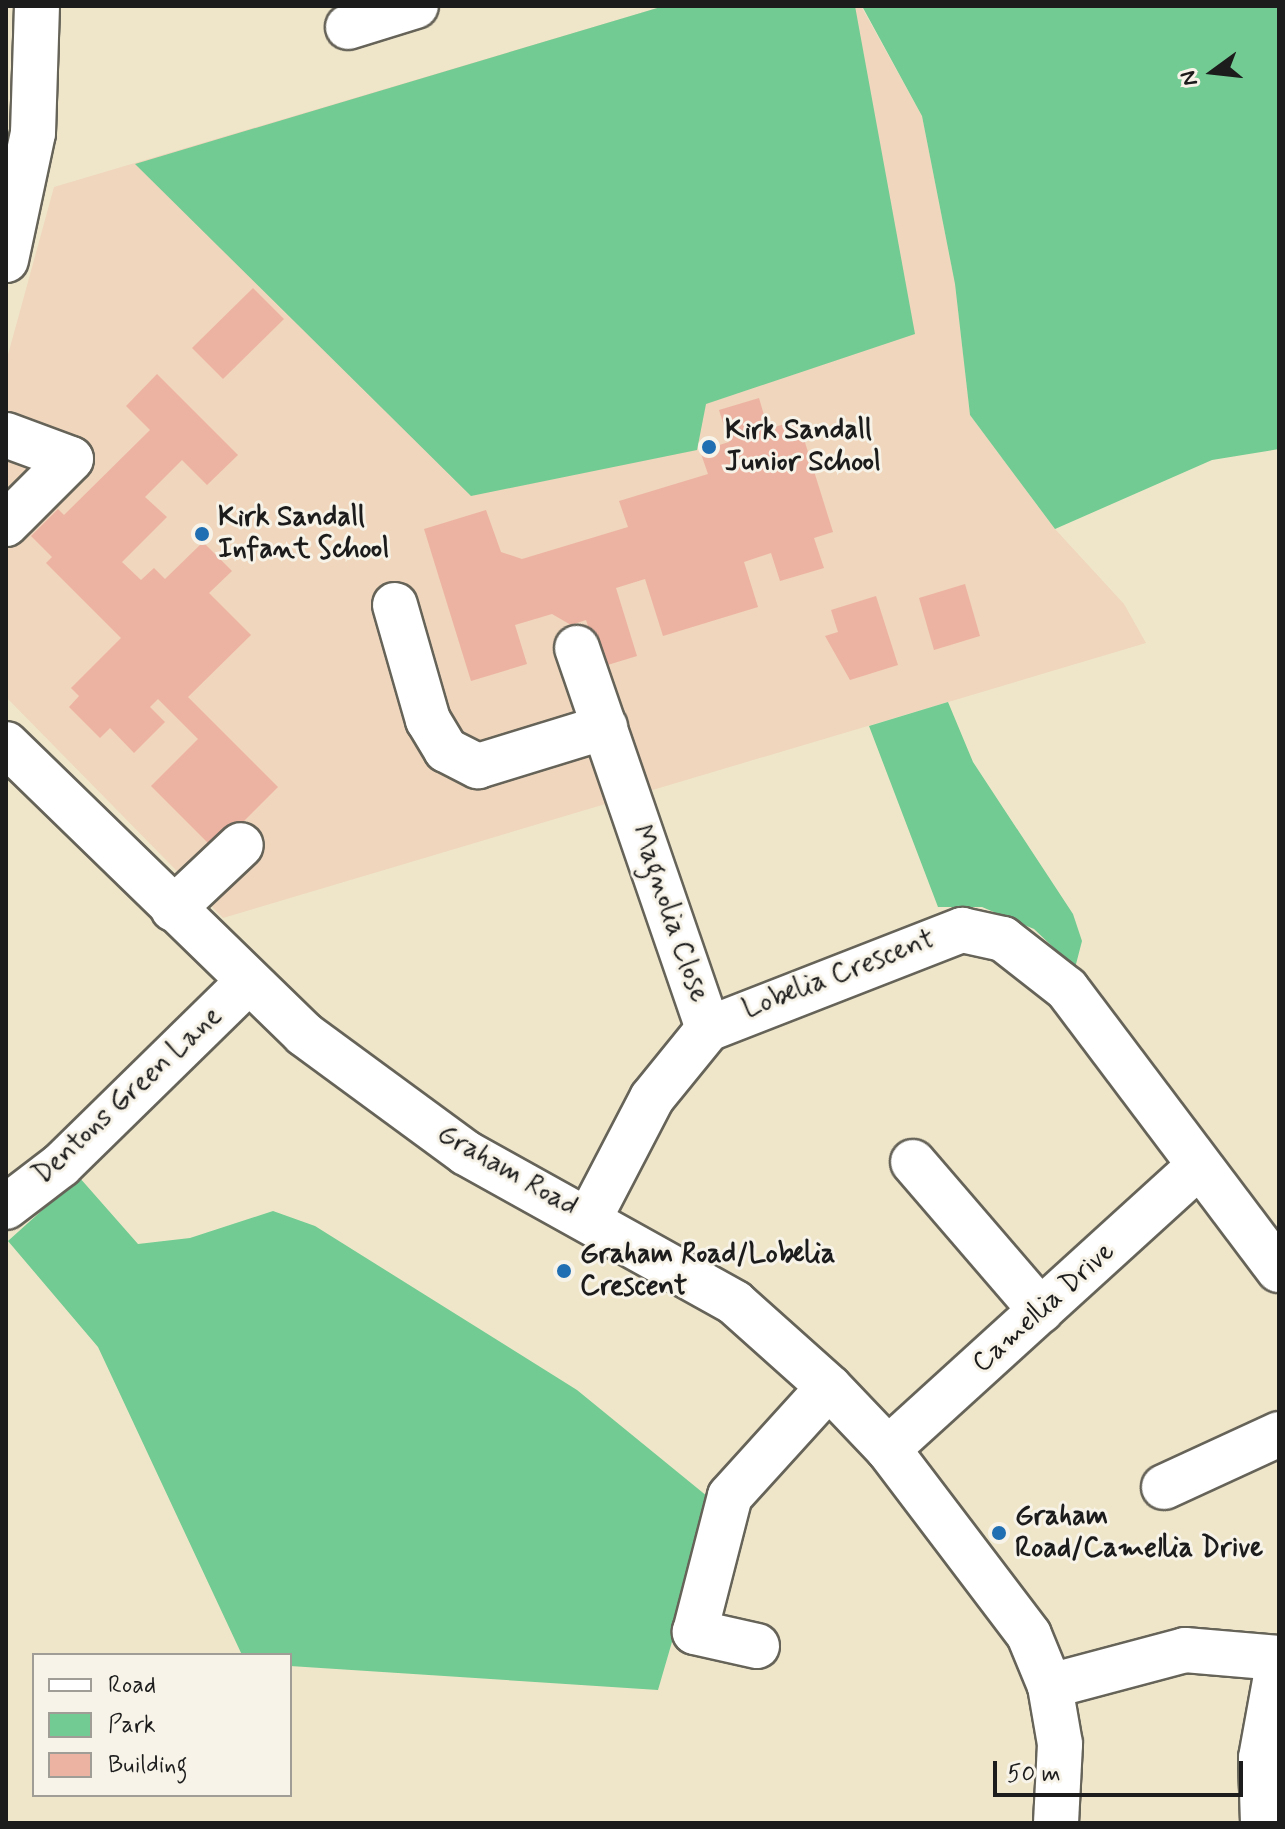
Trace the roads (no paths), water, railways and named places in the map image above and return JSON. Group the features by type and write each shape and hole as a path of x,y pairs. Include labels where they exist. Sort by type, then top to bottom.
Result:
{"street":[{"path":"6,260 33,133 37,6"},
{"path":"350,30 416,6"},
{"path":"6,435 71,459 6,524"},
{"path":"395,605 428,720 446,750 478,766 605,727"},
{"name":"Magnolia Close","path":"577,648 708,1029"},
{"name":"Graham Road","path":"6,744 304,1034 466,1153 735,1303 829,1387 888,1449 1029,1635 1050,1686 1060,1744 1056,1823"},
{"path":"173,909 241,845"},
{"name":"Lobelia Crescent","path":"589,1219 652,1098 708,1029 928,938 962,930 1003,939 1067,989 1199,1166 1274,1255"},
{"name":"Dentons Green Lane","path":"6,1207 61,1165 248,982"},
{"path":"913,1162 1041,1311"},
{"name":"Camellia Drive","path":"888,1449 1199,1166"},
{"path":"757,1646 695,1632 730,1496 829,1387"},
{"path":"1164,1487 1279,1434"},
{"path":"1050,1686 1185,1650 1279,1658 1261,1758 1263,1823"}],"place":[{"name":"Kirk Sandall Junior School","path":"709,447"},
{"name":"Kirk Sandall Infant School","path":"202,534"},
{"name":"Graham Road/Lobelia Crescent","path":"564,1271"},
{"name":"Graham Road/Camellia Drive","path":"999,1533"}]}
